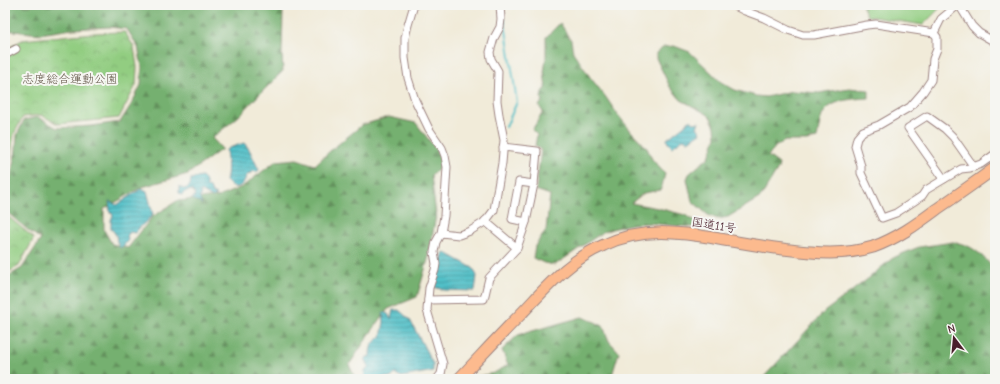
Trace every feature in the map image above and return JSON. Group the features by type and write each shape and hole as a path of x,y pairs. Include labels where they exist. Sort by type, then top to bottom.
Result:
{"highway":[{"name":"国道11号","path":"459,379 540,293 567,267 585,254 604,244 621,238 641,234 665,232 689,234 795,251 831,254 852,252 873,247 892,239 911,228 995,168"}],"street":[{"path":"414,5 405,38 405,58 408,78 415,100 428,129 442,148 447,167 445,209 441,232 436,242 434,252 436,264 429,288 427,310 443,364 441,374 437,379"},
{"path":"441,232 459,235 470,232 485,221 494,210 502,163 504,140 499,115 498,71 491,59 490,52 494,38 500,27 500,5"},
{"path":"733,5 788,30 803,35 814,35 876,24 934,33"},
{"path":"934,33 941,19 958,5 972,26 979,33 995,42"},
{"path":"934,33 937,37 937,49 933,59 931,80 923,92 910,107 879,125 863,131 857,138 855,146 861,166 861,173 882,218 896,212 922,196 926,190 961,169 974,167 995,154"},
{"path":"5,54 16,49"},
{"path":"944,179 908,128 927,116 953,137 974,167"},
{"path":"428,300 484,299 489,278 517,248 526,222 534,184 537,151 503,147"},
{"path":"526,222 512,219 519,182 534,184"},
{"path":"485,221 517,248"}],"green space":[{"path":"5,5 281,5 283,10 283,71 239,116 212,138 222,149 188,174 142,187 104,209 104,230 112,244 128,248 152,217 177,201 218,197 242,187 276,161 297,159 315,165 362,125 389,117 416,123 435,148 444,165 431,175 436,215 429,256 417,297 388,309 349,365 356,379 5,379 5,278 22,268 41,239 9,214 5,202 5,187 11,176 17,135 24,120 38,117 57,128 91,126 120,122 141,85 142,67 138,47 127,29 109,27 72,29 40,34 5,30"},
{"path":"862,5 943,5 923,25 867,16"},
{"path":"560,23 571,40 573,52 590,77 618,115 647,148 652,159 665,174 661,190 644,193 631,203 685,215 707,228 650,223 632,224 603,232 555,265 544,263 533,258 535,246 546,230 550,195 536,190 541,150 535,146 537,135 532,130 543,112 539,106 543,100 541,98 542,92 546,89 544,72 546,59 546,37"},
{"name":"志度総合運動公園","path":"125,32 134,47 137,67 136,85 119,118 58,124 41,115 23,117 14,134 8,174 5,179 5,50 22,40 93,33"},
{"path":"674,46 690,52 721,82 735,90 756,96 766,97 792,91 819,93 849,88 869,90 869,98 842,101 830,106 822,116 817,138 807,141 785,141 776,146 768,156 779,164 778,169 761,197 728,217 718,219 708,215 692,201 687,179 689,174 709,157 716,137 715,127 711,118 707,114 681,100 670,87 656,58 656,53 664,47"},
{"path":"5,214 34,238 19,266 5,274"},
{"path":"953,242 972,248 995,269 995,379 762,379 824,312 893,258 919,247"},
{"path":"582,317 603,326 609,341 619,352 612,379 465,379 494,373 508,365 502,350 518,335"}],"water":[{"path":"691,120 694,123 699,122 697,127 701,133 688,141 683,139 672,147 668,143 667,139"},
{"path":"244,143 249,149 259,170 246,176 241,185 234,187 226,181 228,169 226,150"},
{"path":"202,177 206,181 206,186 216,195 213,198 201,191 200,200 202,204 192,199 195,195 192,190 186,191 182,195 179,193 179,186 183,189 187,188 190,185 191,179"},
{"path":"142,188 147,191 153,214 135,233 130,232 127,236 128,240 120,248 116,235 111,228 111,220 113,215 110,212 109,201 117,205"},
{"path":"444,252 473,268 477,276 475,291 444,290 434,287"},
{"path":"393,310 399,310 410,320 433,364 433,371 402,377 395,374 391,378 384,377 379,379 364,379 365,371 369,367 365,358 370,356 372,345 381,337 384,322 383,312 388,314 391,319"}],"waterway":[{"path":"504,17 517,102 506,127"}]}
